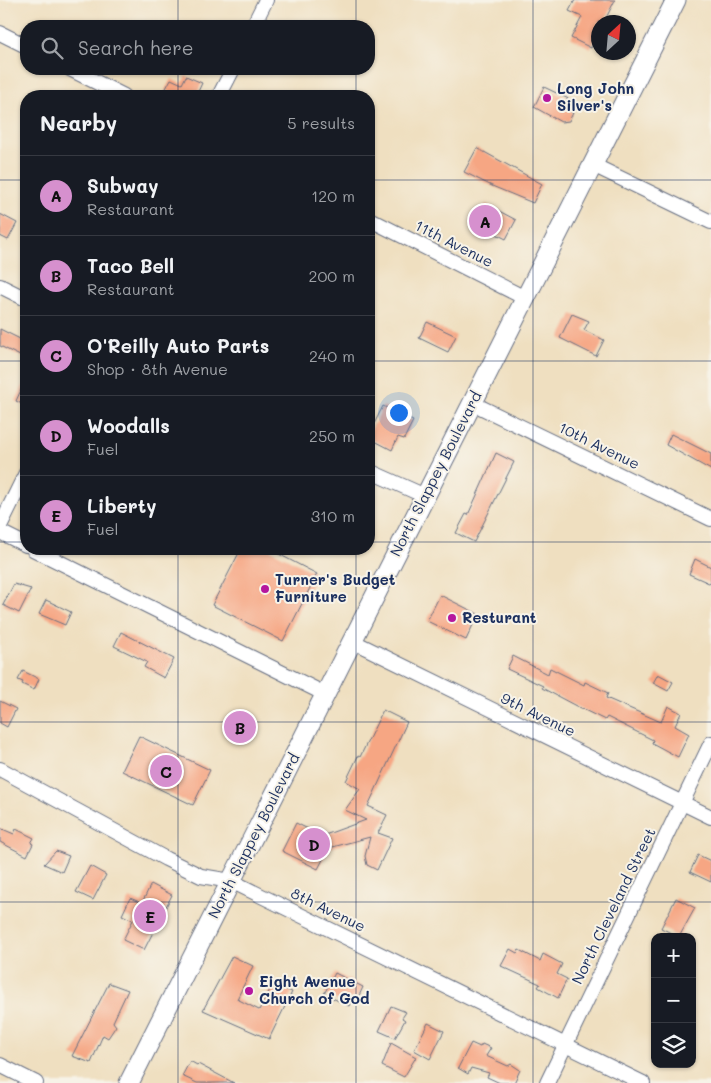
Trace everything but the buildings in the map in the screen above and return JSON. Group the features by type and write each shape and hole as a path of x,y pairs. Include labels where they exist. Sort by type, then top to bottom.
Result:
{"main road":[{"name":"North Slappey Boulevard","path":"129,1083 676,0"}],"street":[{"path":"256,20 266,0"},
{"path":"0,33 20,43"},
{"path":"82,75 112,90"},
{"path":"222,90 229,75"},
{"path":"593,164 711,222"},
{"name":"11th Avenue","path":"375,223 525,298"},
{"path":"0,286 20,296"},
{"name":"10th Avenue","path":"472,403 711,519"},
{"path":"375,474 425,496"},
{"path":"0,526 20,485"},
{"path":"0,532 20,542"},
{"path":"45,555 325,694"},
{"name":"9th Avenue","path":"352,641 711,818"},
{"name":"North Cleveland Street","path":"547,1083 711,743"},
{"name":"8th Avenue","path":"0,769 166,859 201,876 231,881 643,1083"},
{"path":"0,1065 36,1083"}],"place":[{"name":"Long John Silver's","path":"547,98"},
{"name":"Subway","path":"485,221"},
{"name":"Turner's Budget Furniture","path":"265,589"},
{"name":"Resturant","path":"452,618"},
{"name":"Taco Bell","path":"240,727"},
{"name":"O'Reilly Auto Parts","path":"166,771"},
{"name":"Woodalls","path":"314,844"},
{"name":"Liberty","path":"150,916"},
{"name":"Eight Avenue Church of God","path":"249,991"}]}
